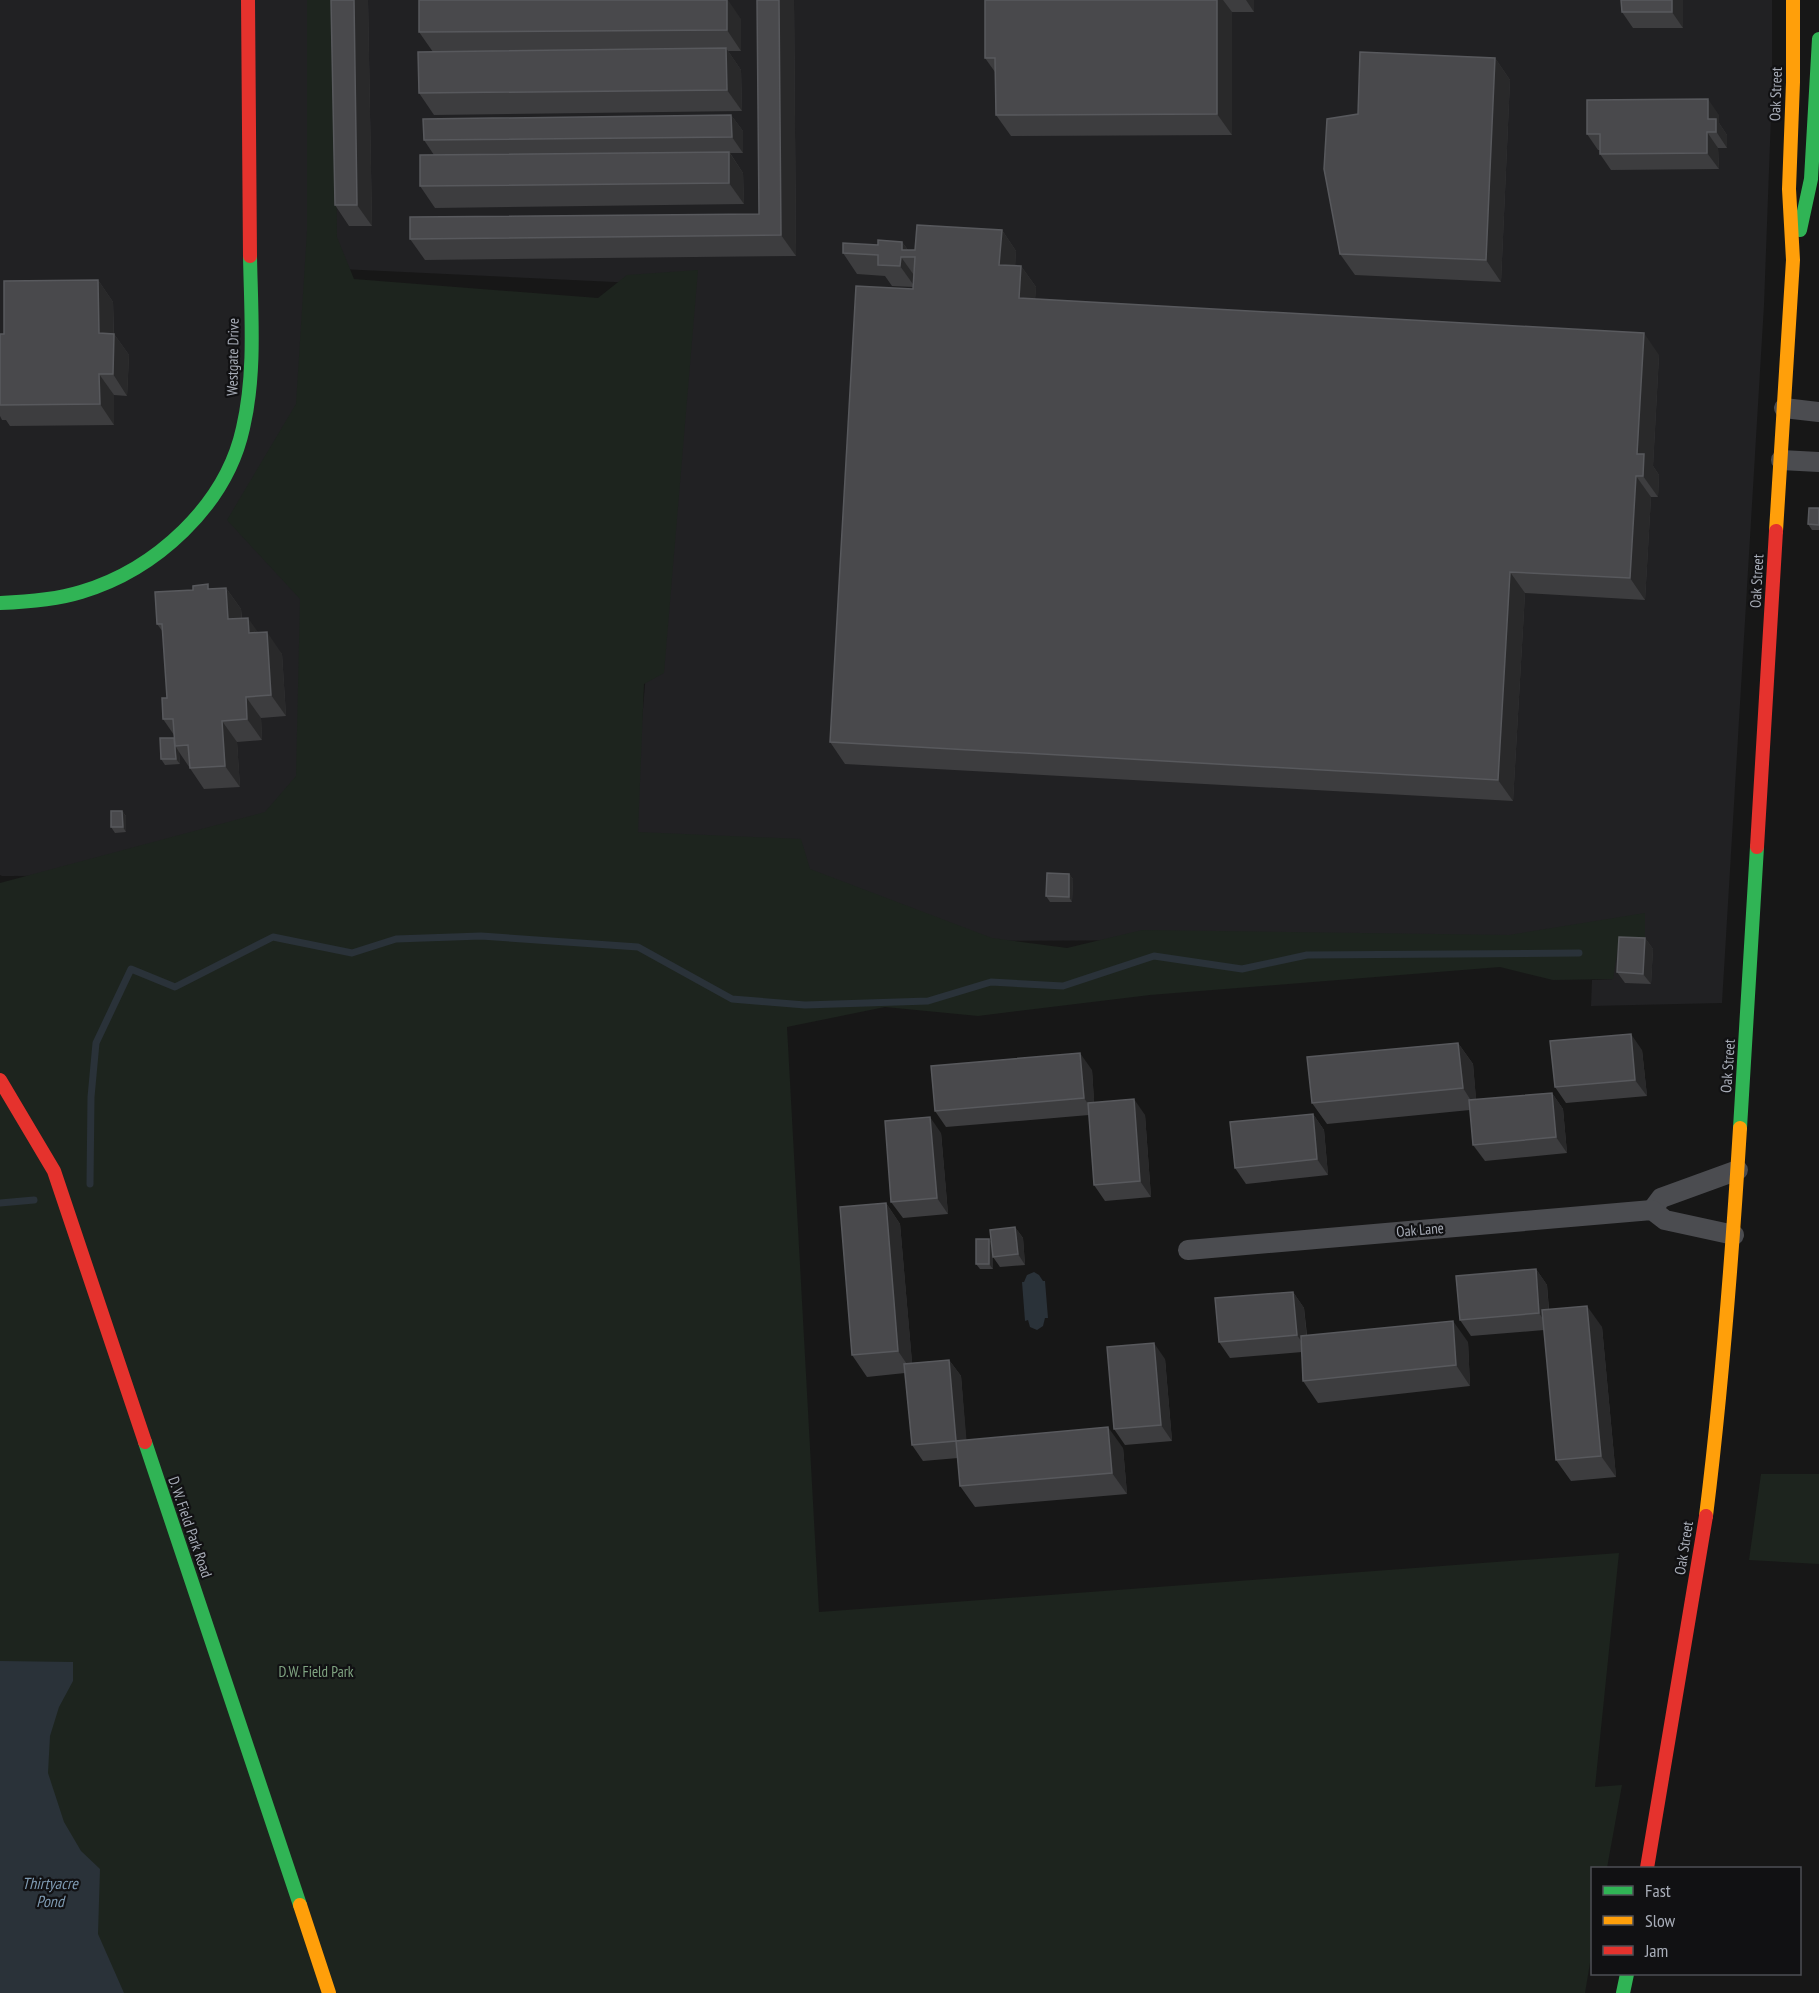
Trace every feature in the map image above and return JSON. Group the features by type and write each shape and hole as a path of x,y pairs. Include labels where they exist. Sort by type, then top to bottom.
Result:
{"main road":[{"name":"Westgate Drive","path":"0,603 40,601 83,592 126,573 179,536 202,510 238,448 248,408 250,375 249,0"},
{"name":"Oak Street","path":"1647,1867 1705,1523 1721,1391 1734,1236 1793,260 1789,189 1793,0"},
{"name":"Oak Street","path":"1793,260 1811,179 1819,39"},
{"name":"D. W. Field Park Road","path":"0,1080 54,1171 329,1993"},
{"path":"1623,1993 1627,1975"}],"street":[{"path":"1784,408 1819,412"},
{"path":"1781,460 1819,462"},
{"path":"1734,1236 1665,1220 1652,1210 1661,1198 1738,1170"},
{"name":"Oak Lane","path":"1188,1250 1652,1210"}],"shaded area":[{"path":"0,0 1772,0 1772,89 1764,305 1722,1003 1591,1006 1592,980 1613,979 1508,939 967,941 632,842 678,285 319,268 302,875 0,875"}],"green space":[{"name":"D.W. Field Park","path":"307,0 335,0 337,237 354,279 598,298 627,275 698,270 664,673 644,684 638,832 801,839 810,869 992,938 1067,948 1142,930 1509,935 1645,913 1645,940 1618,947 1613,979 1553,980 1500,967 1150,995 978,1016 885,1007 787,1027 819,1612 1619,1553 1595,1787 1622,1785 1607,1867 1591,1867 1591,1957 1585,1993 0,1993 0,883 265,812 296,776 300,599 227,520 296,404 307,231"},
{"path":"1761,1474 1819,1474 1819,1564 1749,1560"}],"water":[{"path":"1034,1272 1045,1281 1048,1318 1045,1318 1043,1326 1037,1330 1030,1327 1028,1320 1025,1321 1022,1282 1027,1275"},
{"name":"Thirtyacre Pond","path":"0,1661 73,1662 73,1681 59,1707 50,1736 48,1773 64,1822 81,1851 100,1869 98,1934 124,1993 0,1993"}],"building":[{"path":"331,0 354,0 357,205 335,205"},
{"path":"419,0 727,0 727,30 419,32"},
{"path":"757,0 779,0 781,235 410,239 410,217 759,214"},
{"path":"985,0 1217,0 1217,114 996,115 995,58 985,58"},
{"path":"1621,0 1672,0 1672,12 1622,12"},
{"path":"726,48 727,90 419,93 418,52"},
{"path":"1360,52 1495,58 1486,260 1340,254 1324,169 1327,119 1358,114"},
{"path":"1708,99 1708,119 1716,119 1716,132 1707,132 1707,153 1600,154 1600,134 1587,134 1587,100"},
{"path":"731,115 732,137 424,140 423,119"},
{"path":"729,152 729,183 420,186 420,155"},
{"path":"917,225 1002,230 999,265 1021,266 1019,298 1644,333 1637,454 1644,454 1643,476 1636,476 1630,578 1510,572 1498,780 830,742 856,286 913,289 915,257 901,257 900,266 878,265 878,255 843,253 843,243 878,245 878,240 902,242 902,250 915,250"},
{"path":"98,280 99,333 114,334 113,374 99,374 100,404 0,405 0,334 4,334 4,281"},
{"path":"1809,508 1819,508 1819,525 1808,524"},
{"path":"208,584 208,589 226,588 228,619 248,618 249,633 267,632 271,695 246,697 247,719 222,721 225,766 190,768 188,745 175,746 173,719 163,719 162,698 167,698 162,624 157,624 155,592 193,590 193,586"},
{"path":"160,738 174,738 176,759 161,759"},
{"path":"111,811 122,811 123,827 111,827"},
{"path":"1047,873 1069,874 1069,897 1046,896"},
{"path":"1619,937 1645,938 1643,974 1617,972"},
{"path":"1631,1034 1635,1080 1555,1087 1550,1041"},
{"path":"1458,1043 1463,1088 1312,1103 1307,1057"},
{"path":"1080,1053 1084,1098 935,1111 931,1066"},
{"path":"1552,1093 1556,1137 1473,1145 1469,1100"},
{"path":"1134,1099 1140,1181 1094,1185 1088,1103"},
{"path":"1313,1114 1317,1159 1235,1168 1230,1122"},
{"path":"930,1117 937,1198 891,1202 885,1121"},
{"path":"886,1203 898,1351 852,1355 840,1207"},
{"path":"1015,1227 1018,1254 993,1257 990,1230"},
{"path":"976,1239 989,1239 989,1264 976,1264"},
{"path":"1536,1269 1539,1313 1460,1320 1456,1276"},
{"path":"1293,1292 1297,1335 1219,1342 1215,1298"},
{"path":"1587,1306 1601,1456 1556,1460 1542,1310"},
{"path":"1453,1321 1456,1365 1303,1381 1301,1336"},
{"path":"1154,1343 1161,1425 1114,1429 1107,1347"},
{"path":"949,1360 956,1441 912,1445 904,1364"},
{"path":"1108,1427 1112,1473 960,1486 956,1441"}],"waterway":[{"path":"90,1184 91,1097 96,1043 131,969 175,987 273,937 352,953 396,939 481,936 638,947 732,999 805,1005 928,1001 991,982 1063,986 1154,956 1242,969 1307,955 1579,953"},
{"path":"0,1203 34,1200"}],"traffic: fast":[{"path":"1800,230 1811,179 1819,39"},
{"path":"0,603 61,597 109,582 160,551 204,508 221,483 234,457 247,407 252,342 250,256"},
{"path":"1740,1128 1757,847"},
{"path":"145,1442 300,1905"},
{"path":"1623,1993 1627,1975"}],"traffic: slow":[{"path":"1776,531 1793,260 1789,189 1793,0"},
{"path":"1706,1516 1726,1322 1740,1128"},
{"path":"300,1905 329,1993"}],"traffic: jam":[{"path":"248,0 250,256"},
{"path":"1757,847 1776,531"},
{"path":"0,1080 54,1171 145,1442"},
{"path":"1647,1867 1706,1516"}]}
